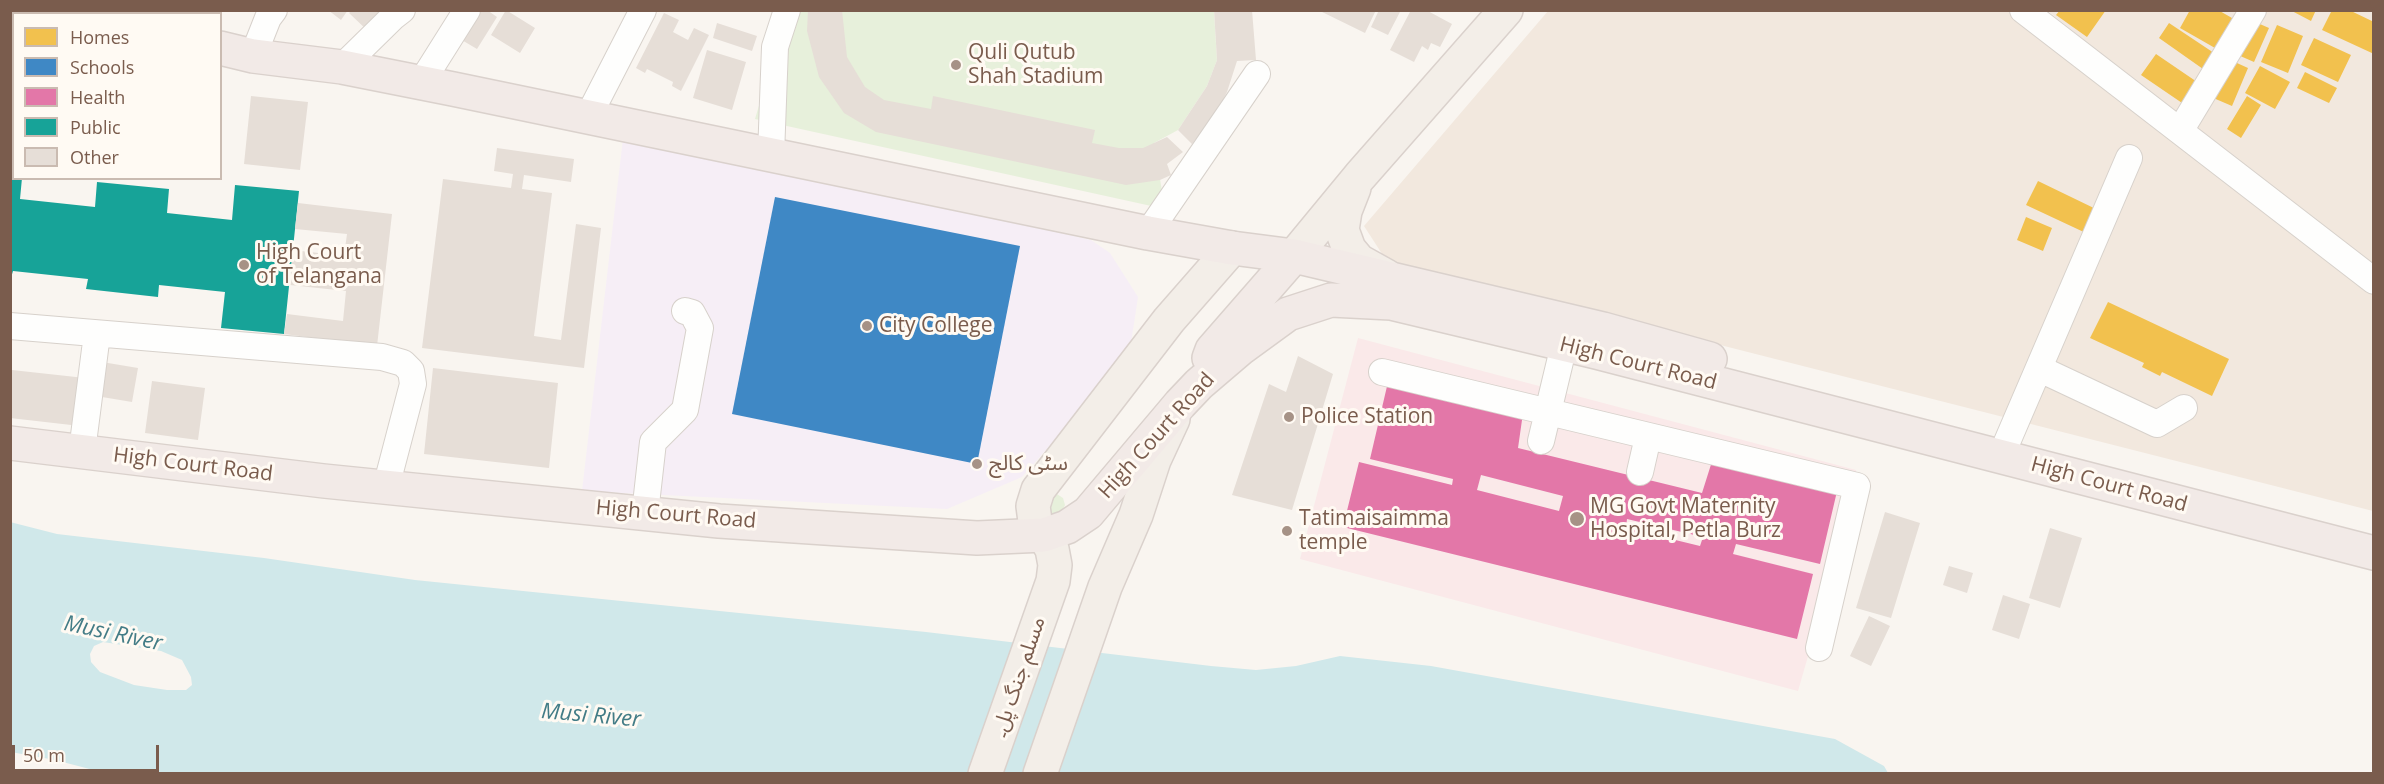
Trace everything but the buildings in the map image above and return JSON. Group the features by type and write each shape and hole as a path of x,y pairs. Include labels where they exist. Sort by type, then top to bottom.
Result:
{"highway":[{"name":"High Court Road","path":"222,48 254,56 342,68 421,83 1148,233 1294,256 1386,276 1603,329 2007,442 2373,533"},
{"path":"1189,394 1212,350 1294,256"},
{"name":"High Court Road","path":"10,443 386,487 719,521 977,538 1044,535 1067,527 1088,513 1189,394 1240,348 1288,314 1331,300 1392,303 2373,553"}],"main road":[{"path":"1294,256 1360,176 1506,10"},
{"path":"1360,176 1345,211 1342,230 1349,249 1359,261 1386,276"},
{"path":"1044,535 1035,521 1033,506 1038,490 1169,320 1232,248"},
{"path":"1040,774 1105,587 1136,515 1158,451 1189,394"},
{"name":"مسلم جنگ پل۔","path":"985,774 1053,581 1055,565 1052,549 1044,535"}],"street":[{"path":"342,68 402,10"},
{"path":"421,83 467,10"},
{"path":"588,117 643,10"},
{"path":"771,155 775,47 787,10"},
{"path":"2024,10 2373,281"},
{"path":"2180,130 2253,10"},
{"path":"254,56 266,13"},
{"path":"1148,233 1257,74"},
{"path":"2007,442 2129,158"},
{"path":"645,513 653,442 686,410 700,328 692,313 685,311"},
{"path":"10,326 382,357 403,363 411,370 413,384 386,487"},
{"path":"82,452 97,334"},
{"path":"1542,441 1564,345"},
{"path":"2040,369 2157,424 2184,408"},
{"path":"1382,372 1857,486 1819,648"},
{"path":"1640,472 1648,437"}],"shaded area":[{"path":"1548,11 2015,11 2373,294 2373,511 1386,260 1364,226"},
{"path":"2048,11 2373,11 2373,273"},
{"name":"City College","path":"624,130 1091,240 1110,253 1138,297 1129,356 1022,477 947,509 582,491"},
{"path":"1358,338 1856,470 1857,486 1798,691 1300,559"}],"green space":[{"name":"Quli Qutub Shah Stadium","path":"787,11 1214,11 1217,60 1207,86 1178,130 1154,143 1165,209 755,119"},
{"path":"1054,492 1063,498 1065,505 1062,512 1051,516 1041,504"}],"water":[{"name":"Musi River","path":"10,522 57,534 264,558 415,580 926,632 1211,666 1256,670 1296,666 1340,656 1431,666 1835,739 1884,766 1888,773 105,773 11,752","holes":["103,642 161,651 182,660 191,677 192,685 186,690 167,690 134,685 100,672 91,662 90,654 94,646"]}],"place":[{"name":"Quli Qutub Shah Stadium","path":"956,65"},
{"name":"High Court of Telangana","path":"244,265"},
{"name":"City College","path":"867,326"},
{"name":"Police Station","path":"1289,417"},
{"name":"سٹی کالج","path":"977,464"},
{"name":"MG Govt Maternity Hospital, Petla Burz","path":"1577,519"},
{"name":"Tatimaisaimma temple","path":"1287,531"}]}
